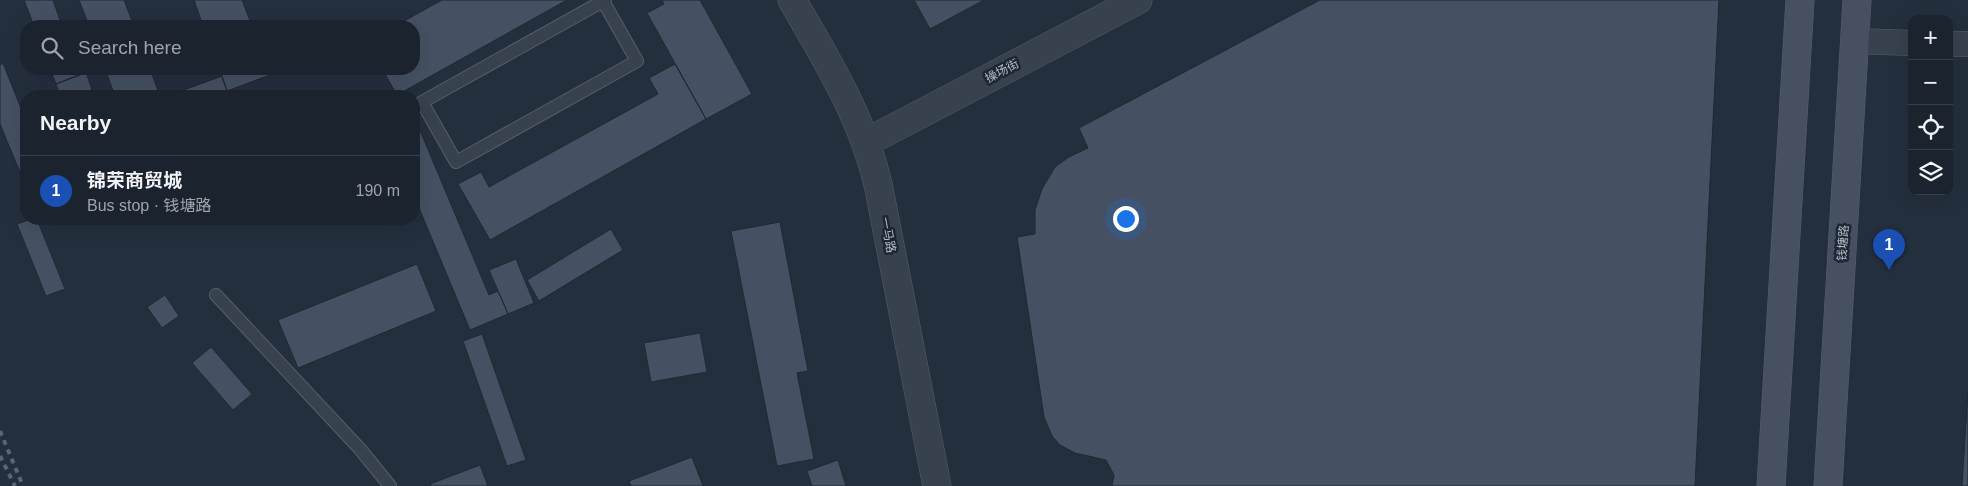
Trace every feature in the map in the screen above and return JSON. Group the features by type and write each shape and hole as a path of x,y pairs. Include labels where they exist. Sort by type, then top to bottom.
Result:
{"main road":[{"path":"1771,486 1800,0"},
{"name":"钱塘路","path":"1828,486 1857,0"}],"street":[{"name":"一马路","path":"792,0 846,97 867,142 879,189 937,486"},
{"name":"操场街","path":"867,142 1138,0"},
{"path":"1855,41 1908,42"},
{"path":"1953,44 1968,44"}],"lane":[{"path":"604,0 637,60 456,162 422,102 604,0"},
{"path":"216,295 360,449 390,486"}],"building":[{"path":"24,0 53,0 60,20 32,20"},
{"path":"79,0 124,0 132,20 87,20"},
{"path":"194,0 242,0 250,20 201,20"},
{"path":"442,0 567,0 406,90 394,90 385,75 420,75 420,20 406,20"},
{"path":"662,0 700,0 752,94 706,119 647,13 664,4"},
{"path":"914,0 984,0 930,29"},
{"path":"1320,0 1719,0 1695,486 1112,486 1114,475 1106,460 1075,453 1060,445 1052,436 1044,417 1017,237 1035,234 1035,210 1042,189 1055,167 1069,157 1088,148 1079,128"},
{"path":"3,63 20,106 20,172 0,124 0,65"},
{"path":"675,64 706,119 490,240 458,184 481,172 489,187 658,94 649,78"},
{"path":"52,75 80,75 56,84"},
{"path":"78,75 87,75 92,90 58,90 56,84"},
{"path":"107,75 152,75 158,90 113,90"},
{"path":"221,75 270,75 230,90 227,90"},
{"path":"222,76 227,90 184,90"},
{"path":"420,130 489,295 498,291 508,314 470,330 420,210"},
{"path":"780,222 808,371 797,373 814,459 777,466 731,231"},
{"path":"17,224 39,225 65,289 46,296"},
{"path":"611,229 623,250 539,301 527,280"},
{"path":"516,259 534,303 508,314 489,270"},
{"path":"417,264 436,311 298,368 278,320"},
{"path":"165,295 179,316 162,328 147,307"},
{"path":"700,333 707,372 651,382 644,343"},
{"path":"482,334 526,460 507,466 463,341"},
{"path":"211,347 252,394 233,410 192,363"},
{"path":"1968,390 1968,486 1962,486"},
{"path":"692,457 703,486 631,486 629,481"},
{"path":"838,460 846,486 812,486 807,471"},
{"path":"480,465 488,486 431,486 430,484"}],"railway":[{"path":"0,431 23,486"},
{"path":"0,456 15,486"}],"place":[{"name":"锦荣商贸城","path":"1889,270"}]}
